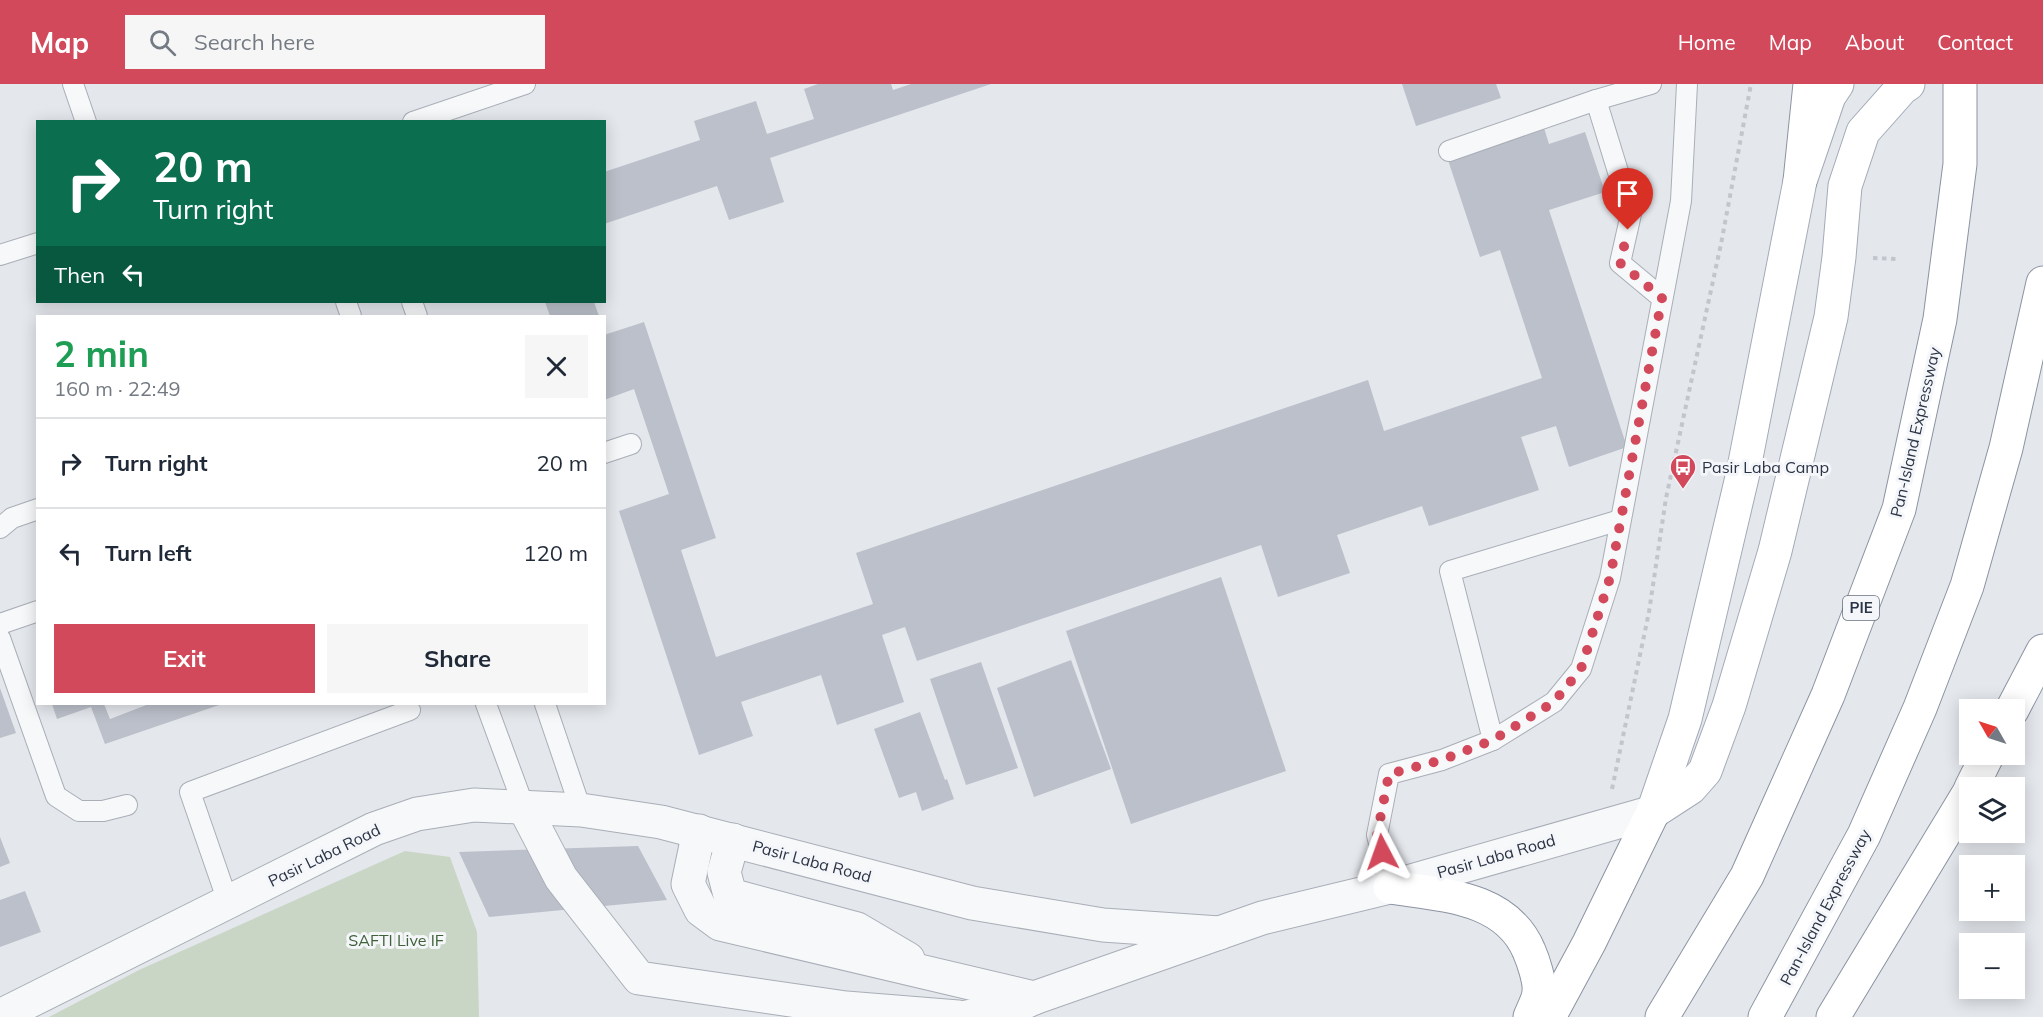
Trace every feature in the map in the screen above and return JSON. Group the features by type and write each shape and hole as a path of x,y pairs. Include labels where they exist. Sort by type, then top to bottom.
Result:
{"main road":[{"path":"1549,1017 1589,943 1653,812 1685,719 1740,484 1800,181 1810,84"},
{"path":"1800,181 1829,96 1837,84"},
{"path":"1653,812 1690,788 1705,771 1730,706 1775,551 1831,317 1845,186 1863,132 1908,84"},
{"name":"Pan-Island Expressway","path":"1662,1017 1747,876 1828,695 1899,510 1940,319 1960,164 1960,84"},
{"name":"Pan-Island Expressway","path":"1765,1017 1864,835 1920,708 1967,586 2006,448 2043,283"},
{"path":"2018,699 2043,651"},
{"path":"1833,1017 1959,807"},
{"path":"1390,887 1474,902 1504,917 1522,935 1533,960 1539,991 1530,1017"}],"street":[{"name":"Pasir Laba Road","path":"0,1016 374,829 417,814 474,805 581,810 661,822 972,903 1103,925 1219,933 1262,918 1390,887 1653,812"},
{"path":"524,807 561,878 639,978 846,1008 958,1017"},
{"path":"699,831 688,884 701,910 720,924 1034,998"},
{"path":"733,840 724,872 730,895 857,929 940,977"},
{"path":"967,1017 1012,1008 1034,998 1219,933"}],"lane":[{"path":"73,84 85,120"},
{"path":"419,120 525,84"},
{"path":"1449,152 1596,100 1651,84"},
{"path":"1390,887 1377,835 1389,774 1442,760 1493,740 1554,702 1581,669 1610,578 1681,201 1687,84"},
{"path":"1596,100 1631,214 1620,263 1662,298"},
{"path":"0,255 36,244"},
{"path":"606,452 631,444"},
{"path":"0,528 12,518 36,510"},
{"path":"1493,740 1450,570 1620,520"},
{"path":"0,624 36,612"},
{"path":"0,638 56,796 79,811 103,811 127,805"},
{"path":"486,705 524,807"},
{"path":"545,705 581,810"},
{"path":"228,902 190,792 410,710"}],"path":[{"path":"1611,791 1649,612 1666,498 1721,244 1751,84"}],"green space":[{"name":"SAFTI Live IF","path":"405,851 450,857 477,932 479,1017 49,1017 139,970"}],"building":[{"path":"818,84 891,84 893,90 911,84 991,84 770,158 784,202 729,220 717,186 606,223 606,171 700,140 694,121 756,101 767,134 814,119 804,89"},
{"path":"1402,84 1496,84 1501,98 1416,126"},
{"path":"1544,128 1549,144 1585,132 1605,192 1549,210 1627,447 1569,467 1556,426 1521,437 1539,490 1429,526 1422,506 1337,535 1350,573 1278,597 1261,545 917,661 905,627 882,635 904,702 837,725 821,675 741,702 753,736 699,755 619,511 669,494 634,389 606,399 606,334 644,322 716,538 681,550 716,657 873,604 856,553 1368,380 1384,431 1542,378 1500,250 1480,257 1448,160"},
{"path":"545,303 594,303 599,315 550,315"},
{"path":"1221,577 1286,771 1131,824 1066,631"},
{"path":"1071,660 1111,769 1034,797 997,688"},
{"path":"981,662 1018,768 966,785 930,679"},
{"path":"0,688 16,733 0,738"},
{"path":"52,705 104,705 110,719 146,705 219,705 105,744 91,707 57,719"},
{"path":"920,712 954,799 922,811 916,792 899,798 874,729"},
{"path":"0,837 10,863 0,867"},
{"path":"638,846 667,900 489,917 459,852"},
{"path":"25,891 41,932 0,947 0,900"}],"place":[{"name":"Pasir Laba Camp","path":"1683,490"}],"route":[{"path":"1382,852 1377,835 1389,774 1442,760 1493,740 1554,702 1581,669 1610,578 1662,298 1620,263 1628,230"}]}
